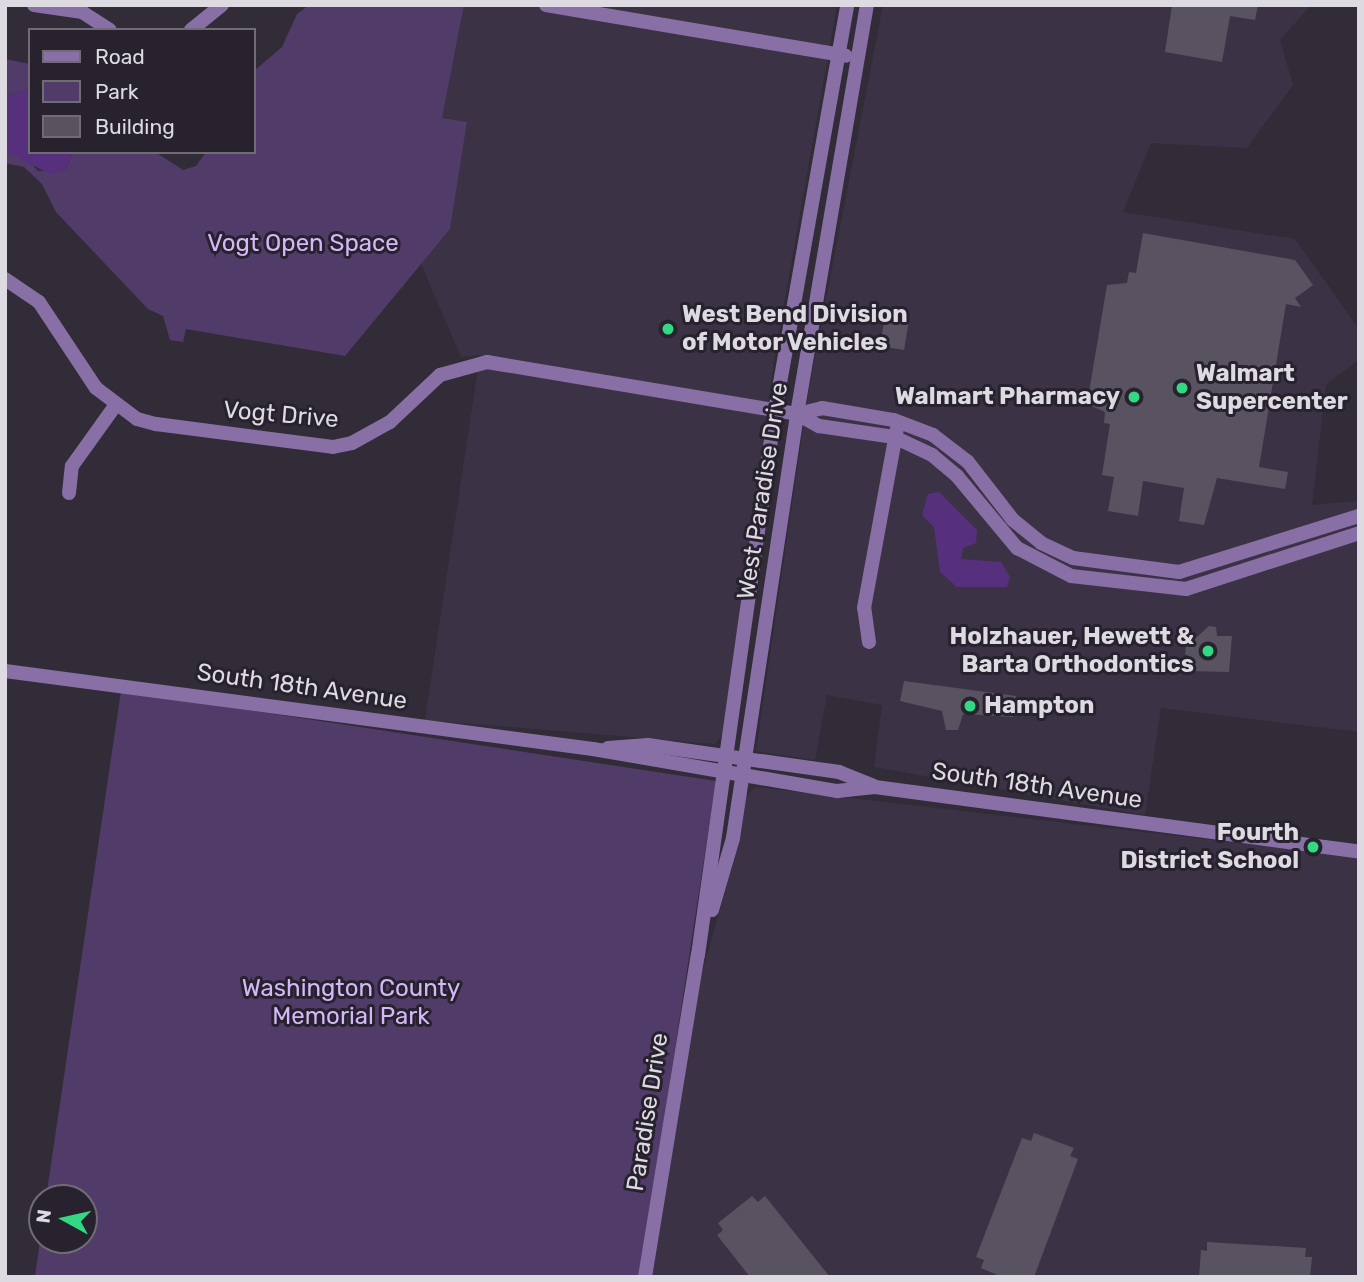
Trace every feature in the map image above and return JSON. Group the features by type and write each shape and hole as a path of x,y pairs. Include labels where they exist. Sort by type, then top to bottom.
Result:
{"street":[{"path":"34,5 80,8 107,28"},
{"path":"193,28 222,5"},
{"path":"546,5 857,59"},
{"name":"West Paradise Drive","path":"724,774 775,411 848,5"},
{"name":"West Paradise Drive","path":"743,778 797,414 867,5"},
{"name":"Vogt Drive","path":"5,279 39,302 96,388 115,405 156,425 333,447 352,443 390,422 440,375 479,362 797,414"},
{"path":"69,493 72,466 115,405"},
{"path":"797,414 821,408 900,421 950,446 1013,520 1041,543 1073,558 1179,572 1359,516"},
{"path":"797,414 818,426 894,437 932,455 957,476 1017,548 1070,576 1186,589 1359,533"},
{"path":"869,642 864,608 894,437 900,421"},
{"name":"South 18th Avenue","path":"5,671 593,750 743,778 837,790 875,787 1359,852"},
{"name":"South 18th Avenue","path":"593,750 648,746 727,756 839,772 875,787"},
{"name":"Paradise Drive","path":"645,1277 698,955 724,774"},
{"name":"Paradise Drive","path":"698,955 733,838 743,778"}],"shaded area":[{"path":"464,5 837,5 774,360 725,732 715,744 425,720 480,355 461,357 421,264 450,229 467,122 442,118"},
{"path":"883,5 1311,5 1280,40 1293,85 1247,148 1151,143 1123,212 1295,239 1359,329 1359,360 1326,384 1312,505 1359,501 1359,732 1161,708 1145,815 874,767 882,705 827,695 815,760 756,751 809,388"},
{"path":"28,89 28,154 72,154 66,169 50,174 5,151 5,96"},
{"path":"939,492 977,530 976,543 963,548 961,559 1001,562 1010,577 1007,587 957,587 940,572 934,527 922,515 928,494"},
{"path":"755,787 1359,857 1359,1277 652,1277 698,986 735,858 745,798"}],"green space":[{"name":"Vogt Open Space","path":"309,5 464,5 442,118 467,122 450,229 345,356 186,329 183,342 170,340 163,316 148,309 56,212 42,184 24,167 5,163 5,151 26,158 38,171 66,169 72,154 158,154 183,170 196,166 205,154 256,154 256,69 282,47 297,14"},
{"path":"5,59 28,64 28,90 5,96"},
{"name":"Washington County Memorial Park","path":"121,691 716,781 640,1277 35,1277 38,1254 98,1254 98,1184 48,1184"}],"building":[{"path":"1172,5 1258,5 1255,20 1230,16 1222,62 1165,52"},
{"name":"Walmart Supercenter","path":"1143,233 1295,260 1313,285 1295,298 1301,307 1286,304 1259,467 1288,472 1285,489 1217,478 1204,525 1179,521 1184,488 1143,481 1138,516 1108,511 1114,477 1102,475 1110,424 1104,423 1105,412 1087,404 1107,285 1127,283 1129,272 1136,273"},
{"path":"885,316 909,320 904,350 880,346"},
{"name":"Holzhauer, Hewett & Barta Orthodontics","path":"1209,626 1216,627 1217,636 1232,636 1229,672 1191,671 1193,658 1185,654 1186,647"},
{"name":"Hampton","path":"904,681 1016,696 1013,717 963,714 958,730 946,730 942,711 900,701"},
{"path":"1034,1133 1074,1148 1070,1156 1078,1159 1034,1277 1002,1277 981,1268 984,1260 976,1257 1022,1138 1031,1141"},
{"path":"752,1196 758,1202 765,1196 830,1277 750,1277 717,1235 723,1230 718,1223"},
{"path":"1207,1242 1306,1248 1305,1257 1312,1257 1310,1277 1199,1277 1201,1250 1207,1251"}],"place":[{"name":"West Bend Division of Motor Vehicles","path":"668,329"},
{"name":"Walmart Supercenter","path":"1182,388"},
{"name":"Walmart Pharmacy","path":"1134,397"},
{"name":"Holzhauer, Hewett & Barta Orthodontics","path":"1208,651"},
{"name":"Hampton","path":"970,706"},
{"name":"Fourth District School","path":"1313,847"}]}
